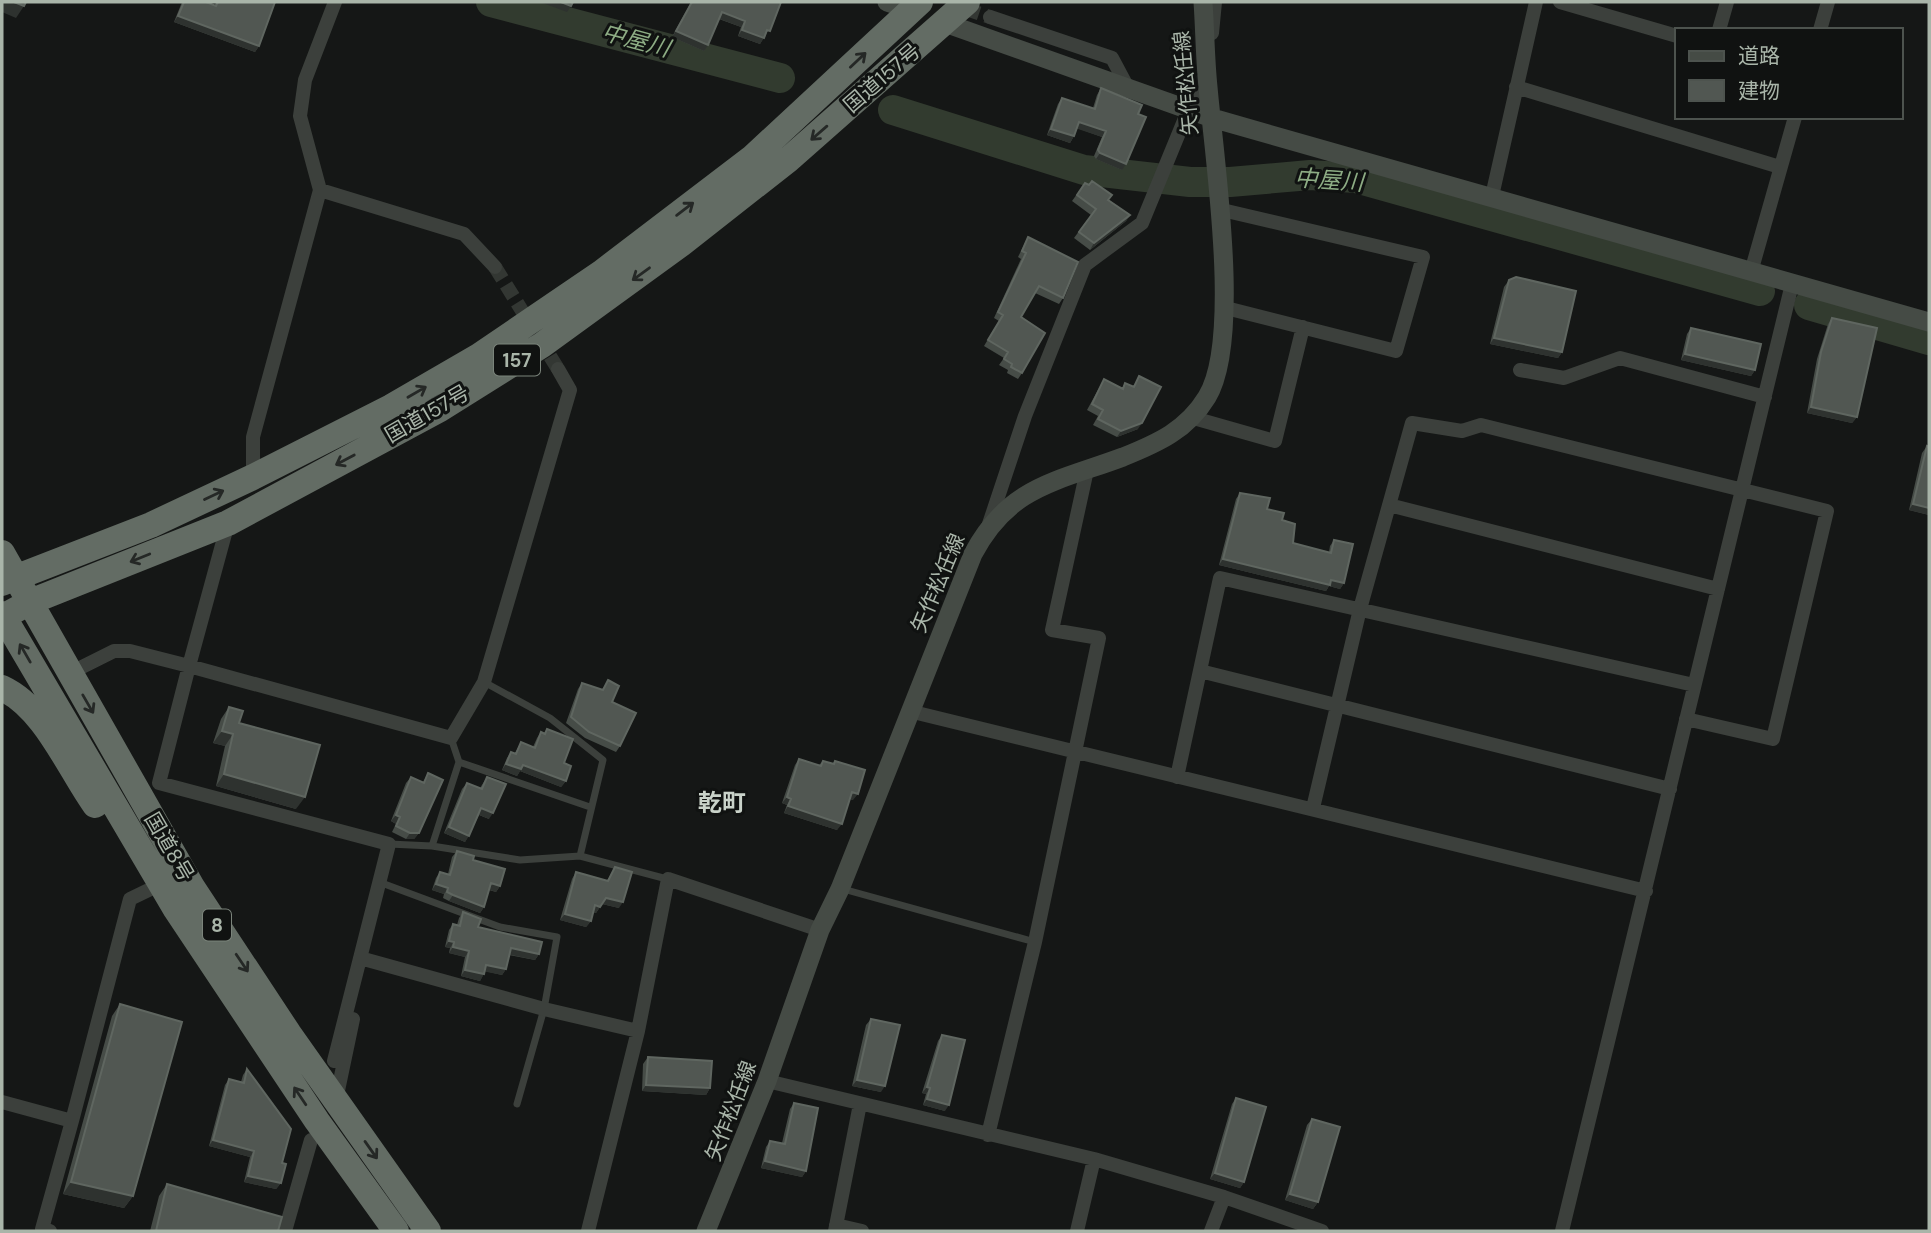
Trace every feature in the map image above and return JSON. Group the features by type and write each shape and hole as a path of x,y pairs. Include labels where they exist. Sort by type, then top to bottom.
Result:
{"highway":[{"name":"国道157号","path":"2,615 228,523 440,409 571,324 681,244 788,160 967,2"},
{"name":"国道157号","path":"8,580 151,525 253,477 391,407 479,356 601,273 753,158 906,5"},
{"name":"国道8号","path":"2,553 8,580 30,602 192,887 428,1231"},
{"name":"国道8号","path":"2,615 157,878 310,1111 396,1231"},
{"path":"2,688 15,694 44,727 124,845 157,878"}],"main road":[{"name":"矢作松任線","path":"706,1231 767,1082 820,930 840,889 973,554 987,528 1014,501 1044,485 1157,443 1178,431 1208,396 1219,366 1226,308 1203,2"},
{"path":"945,23 1188,111 1929,322"}],"street":[{"path":"253,477 253,437 320,190 300,116 305,80 335,2"},
{"path":"987,528 1025,416 1085,265 1142,223 1188,111 1208,87 1214,2"},
{"path":"1492,196 1536,2"},
{"path":"1560,2 1602,8 1675,35"},
{"path":"1720,28 1727,2"},
{"path":"1821,28 1828,2"},
{"path":"990,17 1112,58 1128,88"},
{"path":"1516,87 1780,167"},
{"path":"1751,272 1794,119"},
{"path":"320,190 464,234 495,267"},
{"path":"1218,205 1423,257 1396,351 1226,308"},
{"path":"1562,1231 1792,284"},
{"path":"1189,417 1275,442 1303,327"},
{"path":"1520,370 1564,378 1619,358 1765,397"},
{"path":"70,673 114,651 130,651 451,738 484,682 570,390 558,369"},
{"path":"1313,808 1360,609 1412,423 1462,431 1481,425 1827,511 1773,739 1686,719"},
{"path":"988,1135 1035,942 1099,638 1052,630 1087,470"},
{"path":"1389,505 1718,589"},
{"path":"228,523 159,783 389,844 334,1061"},
{"path":"1177,777 1220,578 1694,685"},
{"path":"1200,671 1670,789"},
{"path":"909,711 1646,891"},
{"path":"50,1231 42,1229 130,899 157,878"},
{"path":"588,1231 638,1031 668,879 820,930"},
{"path":"360,958 544,1009 638,1031"},
{"path":"336,1100 355,1009 351,991"},
{"path":"767,1082 1094,1159 1224,1197 1322,1231"},
{"path":"2,1102 72,1121"},
{"path":"860,1104 836,1228 862,1231"},
{"path":"290,1230 312,1140"},
{"path":"1077,1231 1094,1159"},
{"path":"1211,1231 1224,1197"}],"lane":[{"path":"484,682 550,718 603,760 580,856"},
{"path":"432,846 459,762 451,738"},
{"path":"459,762 590,807"},
{"path":"389,844 432,846 520,860 580,856 668,879"},
{"path":"378,882 500,927 557,937 544,1009 517,1104"},
{"path":"840,889 1035,942"}],"building":[{"path":"184,2 206,2 216,6 218,2 275,2 259,46 178,16"},
{"path":"692,2 781,2 770,31 767,30 764,38 742,30 745,21 722,12 708,45 676,31"},
{"path":"1101,88 1142,105 1138,114 1146,117 1126,164 1098,150 1106,131 1079,122 1074,136 1051,129 1062,98 1095,109"},
{"path":"1092,181 1112,195 1108,200 1130,215 1094,243 1079,232 1096,209 1077,195 1085,183 1089,185"},
{"path":"1028,237 1078,262 1063,298 1039,286 1021,317 1045,333 1022,373 1004,359 1008,352 988,340 1003,315 998,312 1026,253 1022,251"},
{"path":"1516,277 1576,291 1562,352 1494,338 1509,280"},
{"path":"1832,318 1877,328 1857,417 1811,407 1821,352"},
{"path":"1691,328 1761,344 1755,370 1685,354"},
{"path":"1139,376 1161,387 1142,423 1121,431 1098,419 1103,410 1092,404 1104,379 1123,389 1125,383 1134,387"},
{"path":"1927,446 1929,447 1929,508 1913,504"},
{"path":"1240,493 1270,498 1267,509 1284,513 1282,520 1295,524 1293,543 1331,553 1334,540 1353,544 1344,583 1331,580 1330,585 1223,559"},
{"path":"608,680 619,686 612,702 636,713 620,746 589,732 571,717 582,683 603,690"},
{"path":"229,707 243,711 239,723 320,745 305,797 224,774 233,734 222,731"},
{"path":"547,729 573,739 564,763 571,766 566,781 523,765 521,769 506,764 511,752 516,754 521,742 535,748 541,732 545,734"},
{"path":"799,759 821,766 823,761 834,764 835,761 865,770 858,794 852,792 842,824 788,806 791,799 787,797"},
{"path":"428,773 443,780 419,833 410,833 396,826 400,817 396,815 411,777 424,783"},
{"path":"487,777 506,784 493,813 481,808 469,836 449,827 467,783 482,789"},
{"path":"457,851 474,856 473,860 505,869 500,886 491,883 484,907 453,895 447,892 448,888 436,884 440,872 450,875"},
{"path":"615,867 632,872 623,902 606,898 600,907 595,905 591,921 565,914 576,872 608,881"},
{"path":"463,912 481,919 478,927 542,942 539,954 511,948 506,969 486,965 484,974 465,970 469,951 453,947 454,942 449,941 453,924 460,926"},
{"path":"120,1004 182,1022 133,1196 71,1182"},
{"path":"871,1019 900,1025 885,1086 857,1080"},
{"path":"942,1035 965,1040 949,1105 927,1099 930,1088 927,1087"},
{"path":"648,1057 712,1061 710,1088 646,1085"},
{"path":"247,1069 291,1129 282,1163 286,1164 281,1183 248,1176 254,1151 213,1140 229,1079 244,1083"},
{"path":"1236,1098 1266,1107 1244,1182 1215,1173"},
{"path":"794,1103 818,1108 806,1171 765,1161 770,1141 785,1144"},
{"path":"1312,1119 1340,1127 1318,1202 1290,1194"},
{"path":"167,1184 282,1217 278,1231 156,1231"}],"waterway":[{"name":"中屋川","path":"491,2 780,78"},
{"name":"中屋川","path":"893,110 1084,170 1190,182 1230,182 1310,175 1356,178 1760,291"},
{"name":"中屋川","path":"1809,305 1929,340"}],"tunnel":[{"path":"946,2 990,17"},
{"path":"495,267 558,369"}],"district":[{"name":"乾町","path":"722,803"}]}
